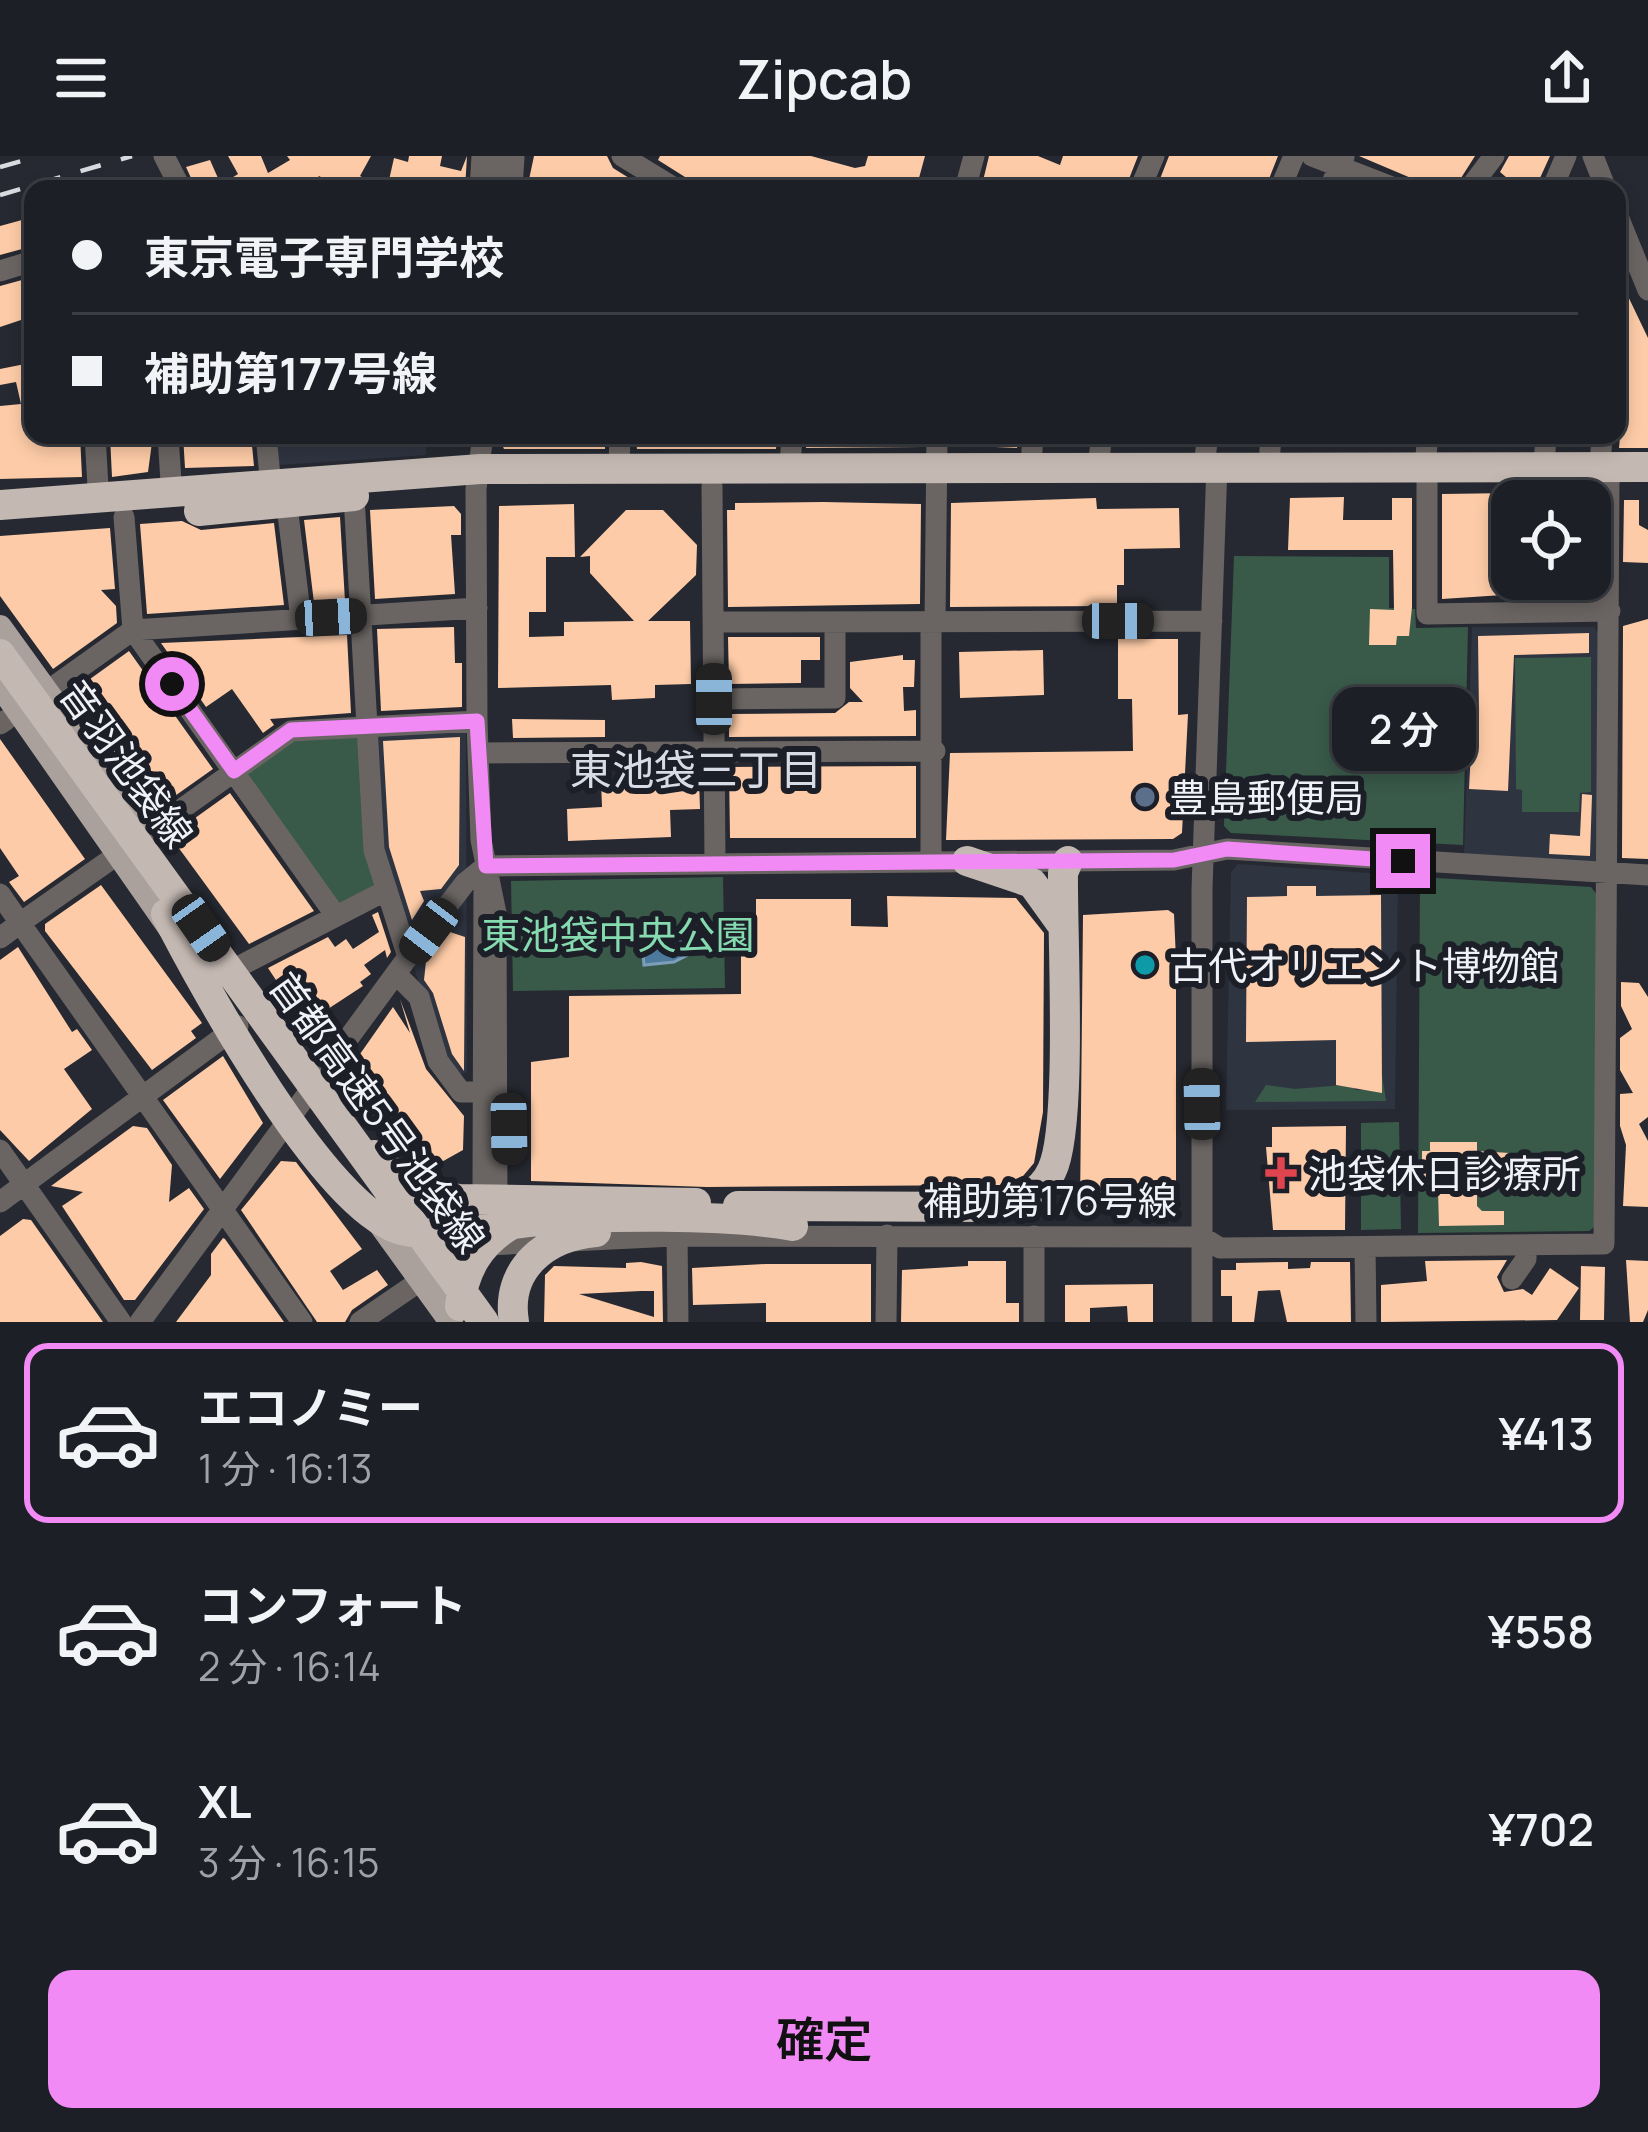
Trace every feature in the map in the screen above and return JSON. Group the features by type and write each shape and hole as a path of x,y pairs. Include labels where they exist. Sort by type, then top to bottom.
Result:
{"highway":[{"path":"0,508 619,468 790,467 935,474 1031,466 1101,451 1211,461 1270,449 1604,473 1648,467"},
{"path":"478,479 712,486 1211,461 1427,460 1544,466 1648,480"},
{"path":"0,525 108,502 171,482 270,476 353,486"},
{"path":"0,491 108,502 287,506 353,486"},
{"name":"首都高速5号池袋線","path":"0,652 247,1018 484,1322"},
{"name":"首都高速5号池袋線","path":"0,683 461,1322"},
{"path":"166,914 213,1007 321,1160 361,1209 389,1226 433,1234 581,1220 935,1226 997,1215 1043,1195 1061,1175 1068,860"},
{"path":"461,1322 469,1269 486,1244 518,1221 559,1212 738,1206 992,1207 1030,1196 1045,1183 1064,1153 1062,927 1068,860"},
{"path":"967,861 1032,883 1050,901 1062,927"},
{"path":"247,1018 302,1057 380,1162 428,1194 458,1199 641,1198 738,1206"},
{"path":"514,1322 513,1296 524,1268 546,1246 566,1237 793,1226"}],"main road":[{"path":"0,627 20,713 107,862 219,969"},
{"name":"音羽池袋線","path":"0,652 20,713"},
{"name":"音羽池袋線","path":"0,683 495,1322"},
{"path":"20,713 148,833 219,969"},
{"name":"音羽池袋線","path":"219,969 298,1109 451,1322"}],"street":[{"path":"622,156 646,167 648,180"},
{"path":"1312,156 1341,161 1379,180"},
{"path":"1476,180 1494,156"},
{"path":"1630,230 1644,280"},
{"path":"97,444 133,630 336,916"},
{"path":"168,444 171,482"},
{"path":"267,444 270,476"},
{"path":"482,444 477,721 486,866 483,1211 503,1241"},
{"path":"619,468 620,444"},
{"path":"790,467 791,444"},
{"path":"931,861 937,444"},
{"path":"1031,466 1032,444"},
{"path":"1544,466 1545,444"},
{"path":"1603,444 1610,611 1610,875"},
{"path":"1427,460 1426,614 1610,611"},
{"path":"1202,1322 1203,854 1212,621 1211,461"},
{"path":"353,486 374,850 402,966 419,997 438,1061 461,1092 482,1092"},
{"path":"712,486 716,862"},
{"path":"287,506 301,619"},
{"path":"20,713 133,630 477,608"},
{"path":"714,622 1212,621"},
{"path":"714,699 835,698 835,622"},
{"path":"148,833 291,730 477,721"},
{"path":"478,753 935,752"},
{"path":"140,1322 402,966 465,883 486,866 1174,860 1227,849 1648,875"},
{"path":"0,938 107,862"},
{"path":"486,866 496,913 498,1210 503,1241"},
{"name":"補助第176号線","path":"503,1241 887,1235 1202,1237 1220,1248 1604,1244 1610,875"},
{"path":"219,969 387,890"},
{"path":"0,894 302,1322"},
{"path":"0,1202 22,1181 247,1018"},
{"path":"0,1150 121,1322"},
{"path":"886,1322 887,1235"},
{"path":"677,1236 678,1322"},
{"path":"1034,1236 1034,1322"},
{"path":"359,1322 418,1280 503,1241"},
{"path":"1511,1279 1526,1259 1526,1246"},
{"path":"1364,1247 1366,1322"}],"shaded area":[{"path":"274,444 426,444 426,455 281,465 275,460"},
{"path":"1472,627 1594,627 1598,633 1597,864 1464,855"},
{"path":"466,728 467,1072 455,1076 441,1056 382,862 375,733"},
{"path":"1238,864 1398,875 1395,1109 1226,1110 1231,872"}],"green space":[{"path":"1234,556 1389,557 1389,608 1415,609 1416,628 1468,627 1463,845 1231,833 1224,826"},
{"path":"1591,657 1591,792 1580,793 1579,812 1522,812 1522,790 1516,789 1515,658"},
{"path":"363,733 378,883 338,906 243,772 293,737"},
{"name":"東池袋中央公園","path":"723,877 725,988 513,991 511,881"},
{"path":"1420,877 1591,887 1601,900 1597,1225 1589,1231 1418,1233"},
{"path":"1382,1074 1386,1101 1255,1102 1266,1085 1295,1089 1355,1084 1355,1090 1368,1090"},
{"path":"1399,1122 1401,1229 1361,1230 1361,1123"}],"water":[{"path":"655,921 676,936 708,934 707,945 674,962 644,965 640,922"}],"building":[{"path":"228,156 261,156 268,173 290,160 287,156 371,156 360,176 367,180 319,176 316,180 229,180 238,174"},
{"path":"409,156 442,156 440,166 461,171 467,156 466,180 389,180 394,158 408,162"},
{"path":"534,156 607,156 613,168 629,178 629,180 529,180"},
{"path":"660,156 811,156 855,168 865,166 868,156 925,156 918,180 686,180 658,160"},
{"path":"989,156 1038,156 1060,165 1063,156 1138,156 1129,180 983,180"},
{"path":"1169,156 1278,156 1269,180 1160,180"},
{"path":"1359,156 1475,156 1460,180 1416,180"},
{"path":"1509,156 1550,156 1539,180 1509,180 1500,172"},
{"path":"210,160 219,180 192,180 186,167"},
{"path":"24,219 24,248 0,255 0,226"},
{"path":"24,279 24,319 0,327 0,286"},
{"path":"1626,292 1648,338 1648,448 1619,448 1626,444"},
{"path":"24,364 24,444 80,444 82,477 0,479 0,406 21,404 16,382 0,385 0,369"},
{"path":"110,444 152,444 148,472 112,477"},
{"path":"184,444 252,444 254,466 185,468"},
{"path":"502,444 605,444 605,449 504,449"},
{"path":"636,444 776,444 776,449 637,449"},
{"path":"806,444 922,444 922,447 806,448"},
{"path":"952,444 1017,444 1017,448"},
{"path":"1491,493 1491,596 1442,599 1442,494"},
{"path":"1344,497 1343,520 1392,520 1392,498 1412,498 1409,636 1397,636 1396,645 1369,645 1370,609 1394,610 1393,550 1288,550 1290,498"},
{"path":"1096,498 1097,509 1179,508 1180,548 1124,549 1124,585 1117,585 1117,606 950,607 951,503"},
{"path":"1624,500 1639,500 1639,525 1648,530 1648,563 1623,562"},
{"path":"735,503 921,504 920,604 728,607 727,510 735,510"},
{"path":"574,504 575,557 546,557 546,612 529,612 529,637 564,636 564,622 634,621 590,573 590,556 580,557 626,510 663,510 697,545 696,575 648,621 690,621 691,684 655,685 655,698 612,700 611,685 498,688 499,506"},
{"path":"454,506 461,514 461,535 451,535 455,594 375,599 370,510"},
{"path":"340,517 345,601 314,603 304,520"},
{"path":"182,521 201,530 274,523 284,605 147,614 140,524"},
{"path":"110,528 115,589 101,590 116,606 117,623 53,669 0,596 0,536"},
{"path":"1648,619 1648,859 1622,858 1623,626"},
{"path":"454,627 455,663 462,663 462,707 381,711 377,629"},
{"path":"1589,633 1589,653 1514,655 1508,791 1469,789 1473,714 1479,714 1478,636"},
{"path":"347,635 351,713 270,719 274,725 263,733 232,689 206,707 161,643"},
{"path":"728,637 820,637 820,660 801,660 801,683 729,684"},
{"name":"豊島郵便局","path":"1118,639 1178,639 1178,715 1188,714 1182,833 1173,839 946,840 950,753 1133,751 1132,699 1118,699"},
{"path":"1043,650 1044,695 960,698 959,652"},
{"path":"129,651 213,769 155,810 72,692"},
{"path":"903,655 903,660 915,660 914,687 903,687 904,711 916,710 916,736 729,737 729,714 835,713 849,702 863,702 850,688 850,662"},
{"path":"512,719 605,720 605,737 513,738"},
{"path":"460,737 459,865 441,889 420,891 424,901 412,920 389,847 383,741"},
{"path":"0,739 85,859 24,902 9,882 19,876 0,848"},
{"path":"916,766 916,838 730,838 729,767"},
{"path":"699,779 700,809 670,810 671,837 568,841 567,809 602,807 601,780"},
{"path":"230,793 314,911 249,944 170,836"},
{"path":"1582,794 1592,795 1590,856 1549,854 1550,834 1580,836"},
{"path":"101,885 202,1023 191,1031 196,1038 152,1070 45,931 45,924"},
{"path":"1287,886 1316,886 1316,896 1381,895 1382,1093 1336,1085 1336,1040 1246,1042 1247,897 1287,896"},
{"path":"887,896 1016,898 1044,933 1043,1112 1034,1163 1023,1176 1000,1185 707,1187 531,1181 531,1062 569,1057 569,996 741,994 741,945 756,945 756,899 851,899 851,926 888,927"},
{"path":"1168,910 1174,914 1176,960 1176,1207 1164,1207 1164,1212 1080,1208 1083,915"},
{"path":"378,912 391,952 387,958 385,950 364,965 371,974 360,982 363,986 305,1024 268,968 328,937 335,947 346,939 353,949 379,932 372,915"},
{"path":"447,931 465,937 464,1071 452,1054 433,993 424,980 426,961"},
{"path":"18,947 72,1032 77,1029 92,1050 64,1069 92,1109 29,1161 0,1130 0,960"},
{"path":"1621,982 1639,983 1648,997 1648,1117 1639,1124 1648,1141 1648,1207 1623,1206 1626,1145 1620,1126 1620,1094 1633,1093 1620,1070 1620,1038 1632,1029 1621,1006"},
{"path":"400,999 426,1069 464,1116 463,1150 429,1169 393,1145 346,1074 393,1007 410,1033"},
{"path":"223,1056 263,1123 220,1179 163,1100"},
{"path":"133,1126 147,1128 172,1165 169,1202 189,1188 204,1209 135,1300 124,1300 62,1206 83,1192 51,1186"},
{"path":"1346,1126 1345,1230 1273,1230 1266,1147 1272,1147 1272,1127"},
{"path":"1430,1142 1477,1142 1477,1151 1526,1154 1522,1172 1500,1173 1500,1183 1477,1183 1477,1206 1482,1211 1504,1211 1504,1225 1439,1226 1438,1190 1430,1190 1430,1178 1422,1178 1422,1151 1430,1151"},
{"path":"281,1161 296,1162 362,1249 330,1271 343,1290 377,1270 388,1285 352,1310 345,1322 317,1322 241,1210"},
{"path":"23,1219 31,1220 103,1322 0,1322 0,1236"},
{"path":"223,1238 284,1322 176,1322 211,1275 211,1254"},
{"path":"1507,1260 1497,1277 1504,1292 1523,1289 1532,1295 1550,1268 1579,1288 1557,1320 1381,1322 1381,1285 1427,1281 1425,1261"},
{"path":"1626,1260 1648,1261 1648,1310 1643,1322 1630,1322"},
{"path":"968,1261 1006,1261 1006,1303 1019,1303 1019,1322 901,1322 902,1270 968,1266"},
{"path":"1288,1262 1288,1269 1310,1268 1311,1262 1350,1262 1351,1322 1287,1322 1280,1290 1258,1291 1254,1322 1232,1322 1232,1296 1221,1296 1221,1270 1236,1270 1236,1263"},
{"path":"626,1263 662,1266 663,1322 544,1322 545,1275 554,1266 626,1268","holes":["654,1291 654,1317 579,1294"]},
{"path":"871,1264 871,1322 766,1322 766,1303 693,1305 692,1268"},
{"path":"1581,1266 1605,1267 1604,1320 1580,1320"},
{"path":"1153,1284 1153,1322 1128,1322 1127,1306 1090,1308 1090,1322 1065,1322 1065,1285"}],"railway":[{"path":"0,167 39,156"},
{"path":"51,180 132,156"},
{"path":"0,195 24,188"}],"place":[{"name":"豊島郵便局","path":"1145,797"},
{"name":"古代オリエント博物館","path":"1145,965"},
{"name":"池袋休日診療所","path":"1281,1173"}],"district":[{"name":"東池袋三丁目","path":"696,769"}],"route":[{"path":"172,684 234,771 291,730 477,721 486,866 1174,860 1227,849 1403,861"}]}
